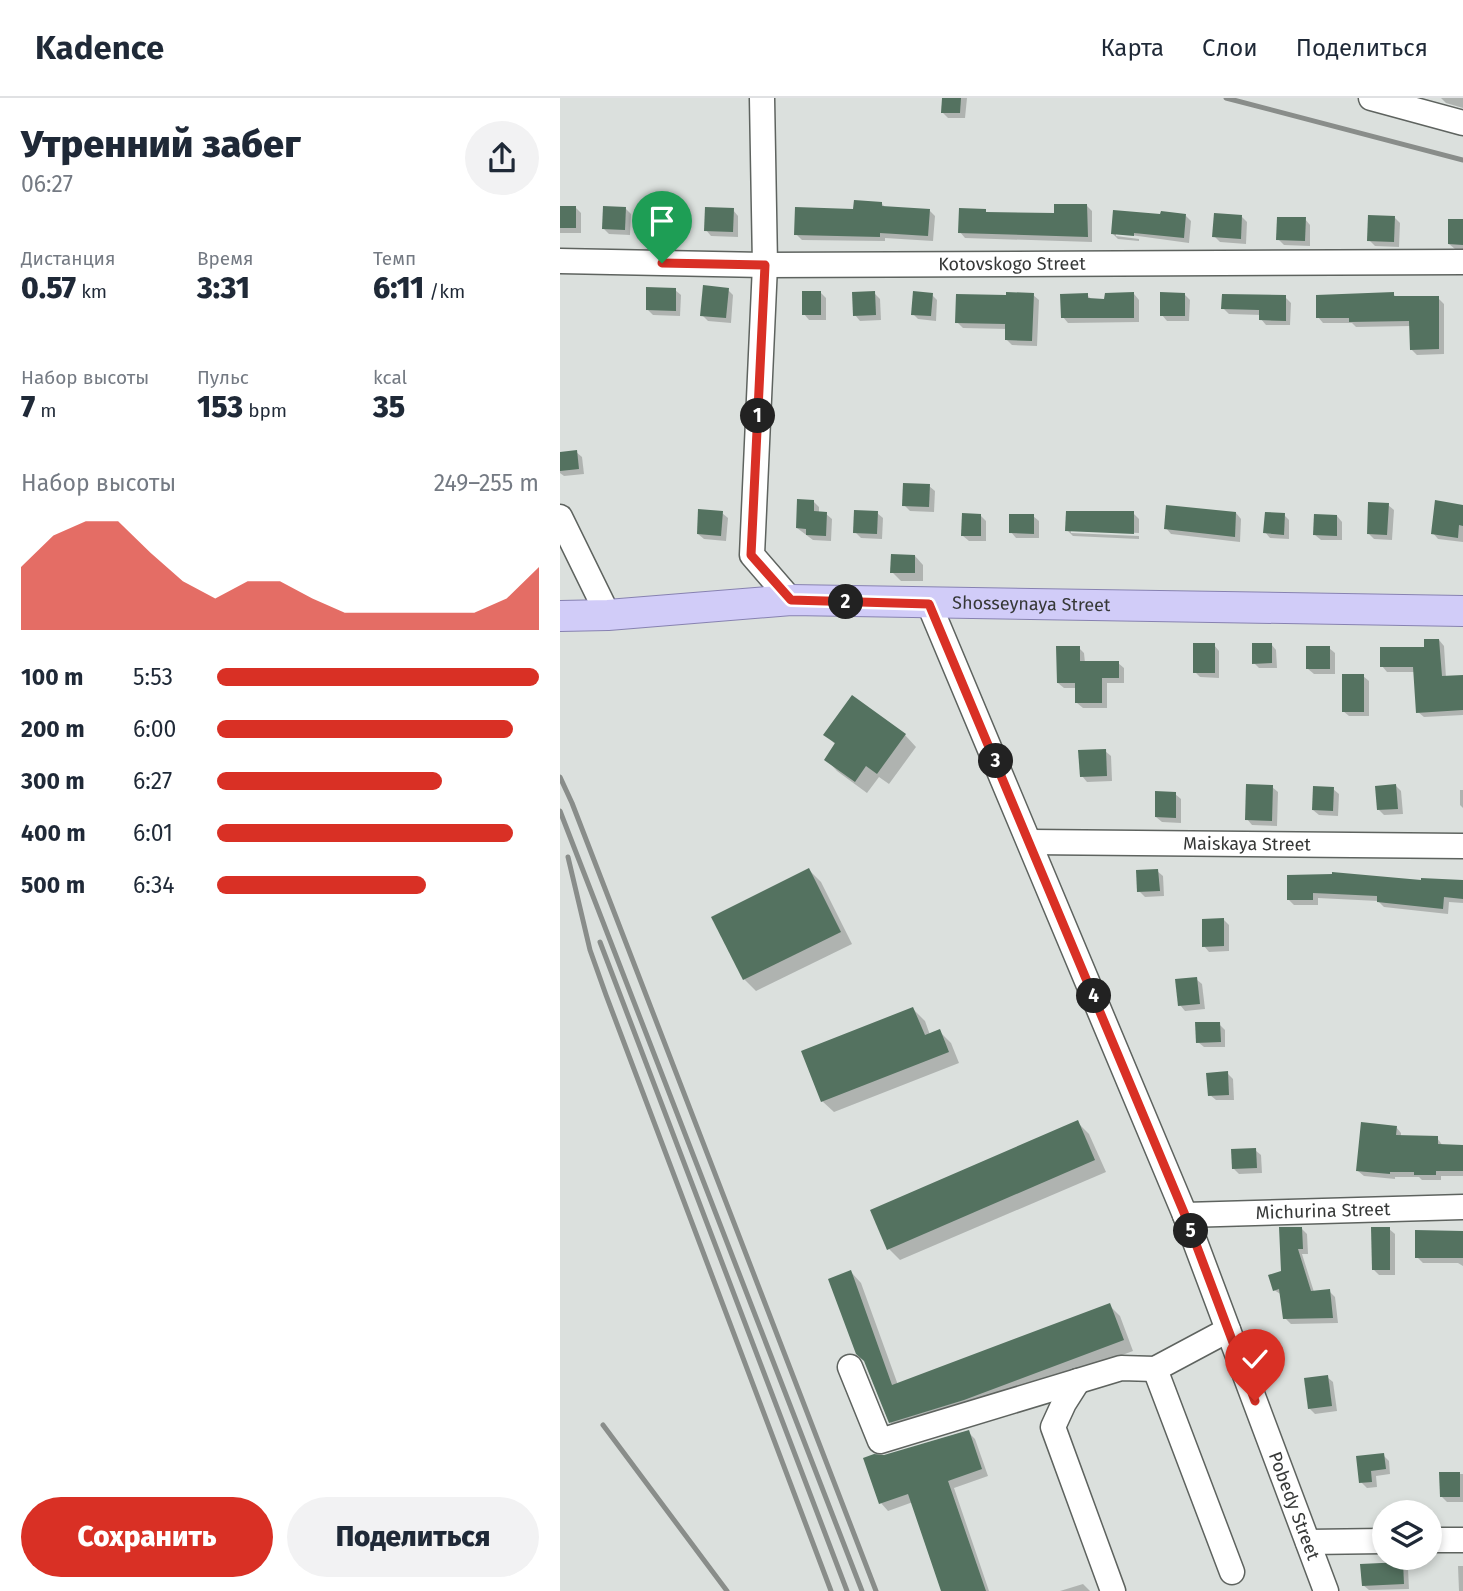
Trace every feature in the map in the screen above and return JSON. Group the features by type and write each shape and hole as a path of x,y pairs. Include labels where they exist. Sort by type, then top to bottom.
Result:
{"main road":[{"name":"Shosseynaya Street","path":"560,616 608,615 791,600 1463,611"}],"street":[{"path":"762,98 765,265 751,555 791,600"},
{"path":"1371,98 1463,123"},
{"name":"Kotovskogo Street","path":"560,261 765,265 1463,262"},
{"path":"560,517 608,615"},
{"name":"Pobedy Street","path":"929,604 1185,1215 1326,1591"},
{"name":"Maiskaya Street","path":"1030,842 1463,846"},
{"name":"Michurina Street","path":"1185,1215 1463,1207"},
{"path":"849,1367 880,1441 1121,1368 1156,1369 1228,1330"},
{"path":"1156,1369 1232,1573"},
{"path":"1078,1381 1053,1427 1113,1591"},
{"path":"1442,1540 1463,1539"},
{"path":"1308,1542 1372,1541"}],"building":[{"path":"942,98 961,98 960,113 941,113"},
{"path":"854,200 882,202 882,206 930,209 928,236 880,233 880,237 794,235 795,207 853,209"},
{"path":"1054,204 1087,204 1088,237 958,233 959,208 986,209 986,212 1054,213"},
{"path":"560,206 576,206 576,228 560,228"},
{"path":"603,206 626,207 625,230 602,229"},
{"path":"654,206 677,207 675,231 652,230"},
{"path":"705,207 734,208 733,232 704,231"},
{"path":"1113,210 1186,214 1184,238 1134,233 1134,236 1111,234"},
{"path":"1214,213 1242,215 1241,239 1212,237"},
{"path":"1368,215 1395,216 1394,242 1367,241"},
{"path":"1277,217 1306,217 1305,241 1276,240"},
{"path":"1448,219 1463,219 1463,245 1448,244"},
{"path":"703,285 729,288 726,318 700,316"},
{"path":"646,287 676,288 676,311 646,310"},
{"path":"802,291 821,291 821,315 802,315"},
{"path":"875,291 876,315 853,316 852,292"},
{"path":"913,291 933,293 931,316 911,315"},
{"path":"1006,292 1034,293 1032,341 1005,340 1005,324 955,323 956,294 1006,295"},
{"path":"1134,292 1134,318 1061,318 1060,294 1088,293 1088,298 1104,299 1105,293"},
{"path":"1160,292 1185,293 1185,316 1160,316"},
{"path":"1394,292 1394,296 1439,296 1439,349 1410,350 1409,321 1349,322 1349,318 1316,318 1316,295"},
{"path":"1222,294 1286,295 1286,321 1259,320 1259,310 1221,309"},
{"path":"577,450 579,469 560,471 560,452"},
{"path":"903,483 930,484 929,507 902,506"},
{"path":"797,499 814,500 814,511 827,512 826,536 806,535 806,529 796,528"},
{"path":"1435,500 1463,505 1463,526 1459,525 1458,538 1431,534"},
{"path":"1368,502 1389,503 1387,535 1367,534"},
{"path":"1166,505 1236,512 1235,537 1164,529"},
{"path":"698,509 723,511 721,536 697,534"},
{"path":"854,510 878,511 877,534 853,533"},
{"path":"1066,511 1134,511 1134,534 1065,531"},
{"path":"1265,512 1285,513 1284,535 1263,533"},
{"path":"962,513 981,514 981,536 961,536"},
{"path":"1009,514 1034,514 1034,534 1009,533"},
{"path":"1314,514 1337,515 1337,536 1313,535"},
{"path":"891,554 915,555 915,573 890,573"},
{"path":"1424,639 1439,639 1442,676 1463,675 1463,710 1416,713 1413,667 1380,667 1380,647 1424,647"},
{"path":"1193,643 1215,643 1215,673 1193,673"},
{"path":"1252,643 1272,643 1272,663 1252,664"},
{"path":"1056,646 1080,646 1080,661 1119,661 1119,678 1102,678 1102,703 1075,703 1075,683 1057,683"},
{"path":"1306,646 1330,646 1330,669 1306,669"},
{"path":"1342,674 1364,674 1364,712 1342,712"},
{"path":"852,695 906,734 877,774 866,766 855,782 824,760 835,743 823,735"},
{"path":"1106,749 1107,776 1080,777 1078,750"},
{"path":"1246,784 1273,785 1272,821 1245,820"},
{"path":"1396,784 1398,809 1377,810 1375,786"},
{"path":"1313,786 1334,787 1333,811 1312,810"},
{"path":"1155,791 1176,792 1176,818 1155,817"},
{"path":"809,868 841,932 743,980 711,917"},
{"path":"1158,869 1160,891 1137,892 1136,870"},
{"path":"1332,872 1421,880 1463,880 1463,899 1444,897 1443,909 1377,902 1377,896 1313,893 1313,900 1287,900 1287,875"},
{"path":"1224,918 1224,946 1202,947 1202,919"},
{"path":"1197,977 1200,1004 1178,1006 1175,979"},
{"path":"913,1007 925,1035 940,1029 949,1052 821,1102 801,1051"},
{"path":"1195,1022 1220,1022 1221,1042 1196,1043"},
{"path":"1228,1071 1229,1095 1208,1096 1206,1073"},
{"path":"1078,1120 1095,1160 887,1250 870,1210"},
{"path":"1361,1122 1397,1126 1396,1135 1438,1136 1438,1144 1463,1145 1463,1171 1436,1171 1436,1175 1414,1175 1414,1172 1390,1174 1356,1171"},
{"path":"1256,1148 1257,1168 1232,1169 1231,1149"},
{"path":"1279,1227 1302,1227 1303,1249 1298,1249 1311,1291 1330,1289 1333,1318 1283,1319 1279,1289 1273,1291 1268,1275 1281,1271"},
{"path":"1371,1227 1390,1227 1390,1270 1372,1270"},
{"path":"1415,1230 1463,1231 1463,1258 1415,1258"},
{"path":"851,1270 892,1385 1110,1303 1124,1340 964,1400 889,1423 864,1361 856,1354 828,1279"},
{"path":"1328,1375 1332,1406 1308,1409 1304,1378"},
{"path":"969,1430 982,1469 948,1481 986,1591 941,1591 908,1494 879,1504 863,1458 874,1454 884,1455"},
{"path":"1384,1453 1386,1469 1371,1471 1372,1482 1359,1483 1356,1456"},
{"path":"1439,1472 1460,1472 1460,1497 1440,1497"},
{"path":"1372,1563 1372,1570 1403,1570 1404,1584 1362,1586 1360,1564"}],"railway":[{"path":"1226,98 1463,160"},
{"path":"560,777 876,1591"},
{"path":"560,811 862,1591"},
{"path":"568,857 590,950 606,995 831,1591"},
{"path":"600,942 847,1591"},
{"path":"603,1425 727,1591"}],"route":[{"path":"662,263 765,265 751,555 791,600 929,604 1185,1215 1255,1401"}]}
